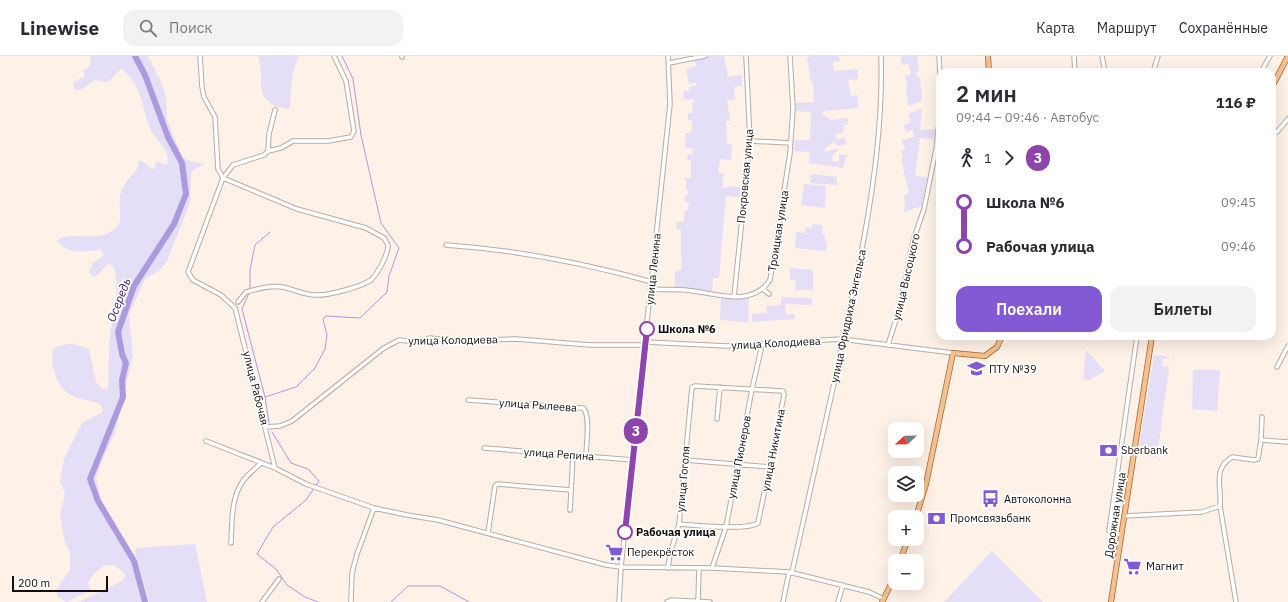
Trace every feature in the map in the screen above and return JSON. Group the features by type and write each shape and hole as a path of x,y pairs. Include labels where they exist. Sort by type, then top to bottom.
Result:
{"main road":[{"path":"988,56 989,68"},
{"path":"1276,79 1288,56"},
{"path":"918,510 926,484 953,353 985,356 997,347 1000,340"},
{"name":"Дорожная улица","path":"1112,602 1151,340"},
{"path":"883,601 888,590"}],"street":[{"path":"200,56 202,87 204,97 215,117 218,168 223,178 297,209 366,228 384,238 388,244 385,256 374,276 363,284 329,294 315,295 281,287 270,287 246,292 238,302"},
{"path":"223,178 233,165 260,158 268,151 281,148 293,141 328,141 350,137 353,134 354,131 346,81 336,64 334,56"},
{"name":"улица Ленина","path":"619,602 621,567 646,344 670,104 668,56"},
{"path":"668,63 705,56"},
{"name":"Покровская улица","path":"734,297 750,141 746,56"},
{"name":"Троицкая улица","path":"764,290 770,280 791,143 793,108 790,56"},
{"name":"улица Фридриха Энгельса","path":"783,602 837,370 842,339 864,239 878,144 882,82 881,56"},
{"path":"938,56 939,68"},
{"path":"1074,56 1075,68"},
{"path":"1102,56 1104,68"},
{"path":"1154,68 1158,56"},
{"path":"1263,68 1270,56"},
{"path":"268,151 269,134 274,110"},
{"path":"1276,132 1288,119"},
{"path":"750,141 791,143"},
{"name":"улица Высоцкого","path":"888,345 898,313 913,241 924,209 936,149"},
{"name":"улица Рабочая","path":"223,178 188,272 193,280 221,295 235,308 275,468"},
{"path":"446,245 475,247 563,259 652,282"},
{"path":"651,289 685,290 734,297 764,290 769,294"},
{"name":"улица Колодиева","path":"265,428 280,426 292,421 384,348 399,340 418,342 430,338 455,341 516,339 590,346 646,344 715,346 762,345 842,339 953,353"},
{"path":"1121,535 1109,531 1136,340"},
{"name":"улица Пионеров","path":"712,568 726,527 752,388 762,345"},
{"path":"1277,368 1288,346"},
{"name":"улица Никитина","path":"679,524 726,527 751,526 758,523 784,393 781,390 752,388 694,386 691,389"},
{"path":"717,419 720,387"},
{"name":"улица Гоголя","path":"668,568 670,554 679,524 691,389"},
{"name":"улица Рылеева","path":"468,400 583,408 586,411 587,419 586,456"},
{"path":"1236,602 1220,506 1221,495 1219,470 1224,462 1232,457 1254,460 1258,459 1262,417"},
{"path":"1261,440 1288,442"},
{"path":"206,441 275,468 306,484 374,508 438,520 621,567 712,568 790,572 869,592 883,601"},
{"name":"улица Репина","path":"484,448 633,460"},
{"path":"570,510 573,456"},
{"path":"685,460 770,467"},
{"path":"231,542 232,514 239,490 243,481 261,463"},
{"path":"488,533 495,486 497,484 571,490"},
{"path":"1124,516 1202,512 1220,506"},
{"path":"351,602 352,573 357,554 374,508"},
{"path":"698,602 699,568"},
{"path":"262,602 279,579"},
{"path":"838,602 843,585"},
{"path":"667,602 670,600 710,602"}],"shaded area":[{"path":"91,56 148,56 162,84 166,97 167,119 182,157 192,162 205,164 193,170 191,174 190,203 167,261 160,270 145,279 129,315 133,355 115,433 100,465 96,478 101,500 127,545 142,602 79,602 124,580 125,574 114,566 109,565 100,568 95,572 88,583 91,590 67,602 58,597 56,590 70,570 70,553 65,542 60,515 65,494 60,481 64,459 82,423 103,412 101,405 75,397 61,387 53,368 53,349 58,346 71,344 89,349 96,382 103,389 108,388 110,336 117,290 113,266 109,264 94,277 89,273 93,263 104,255 101,250 71,250 61,245 57,240 69,236 102,235 114,229 120,220 120,198 122,189 138,168 138,162 141,160 154,169 156,161 167,165 168,160 163,146 151,130 133,81 121,69 108,82 95,80 83,89 74,89 73,83 85,76 83,70 89,68"},
{"path":"258,56 299,56 293,74 290,107 287,109 268,101 263,95"},
{"path":"724,56 728,77 742,75 742,86 734,87 735,99 727,100 730,121 726,121 727,144 732,144 731,160 720,159 718,173 724,174 722,188 727,188 728,186 741,187 740,197 726,196 719,278 713,278 712,292 675,287 675,272 681,270 682,258 681,230 676,229 677,222 684,222 685,210 688,210 689,202 685,202 685,195 688,195 688,190 686,190 686,180 684,180 684,178 691,178 691,160 687,160 688,154 693,154 692,148 685,148 686,133 690,133 692,128 692,121 688,120 688,113 693,113 692,102 695,101 694,99 684,100 683,92 690,90 689,87 697,85 696,82 689,84 686,69 696,66 694,57"},
{"path":"839,56 840,61 833,62 834,71 858,69 858,79 848,80 851,96 857,95 858,108 824,111 822,114 831,120 848,118 848,124 844,125 843,133 836,134 836,139 845,138 846,144 838,146 833,142 824,150 826,152 838,148 838,151 833,154 832,161 839,162 839,155 847,155 843,168 809,163 810,152 794,151 795,140 810,140 811,112 796,111 796,103 814,102 813,83 811,82 807,57"},
{"path":"902,56 917,56 919,71 916,72 917,77 920,77 922,101 908,106 906,87 908,84 905,76 911,74 908,64 902,65 900,58"},
{"path":"922,108 920,130 935,129 934,139 920,138 915,176 927,177 922,206 904,212 904,196 909,193 901,159 903,158 901,151 905,149 902,140 914,137 913,130 906,132 904,125 911,122 908,114"},
{"path":"811,174 837,177 837,185 810,183"},
{"path":"804,184 826,186 825,208 801,205"},
{"path":"812,224 823,225 822,234 825,235 825,241 827,242 826,251 795,248 796,232 805,233 806,227 812,228"},
{"path":"790,268 813,270 813,290 795,290 796,280 790,280"},
{"path":"781,297 812,298 812,305 785,304 786,315 795,314 795,319 752,322 752,314 767,313 766,306 781,305"},
{"path":"749,298 748,322 720,320 721,299"},
{"path":"1086,350 1105,371 1089,380 1083,379"},
{"path":"1154,355 1169,357 1169,359 1163,358 1162,366 1169,367 1157,457 1138,454"},
{"path":"1219,370 1217,411 1192,409 1193,371"},
{"path":"195,544 207,602 149,602 135,552 136,548"},
{"path":"992,551 1043,602 944,602"}],"waterway":[{"name":"Осередь","path":"135,56 145,75 168,137 182,163 186,194 174,224 134,286 118,332 122,354 126,363 122,380 123,397 90,479 98,501 134,561 145,602"},
{"path":"265,397 296,387 315,368 325,349 327,335 323,319 326,316 360,318 387,292 389,276 399,248 381,223 361,135 353,79 342,56"},
{"path":"250,290 250,270 255,245 270,232"},
{"path":"249,293 242,309 265,397 269,423"},
{"path":"272,432 291,463 308,469 319,481 306,500 273,527 257,554 276,569 287,585 305,597 318,602"},
{"path":"391,602 408,586 440,586 469,602"}],"bus line":[{"name":"3","path":"625,532 647,329"}],"place":[{"name":"Школа №6","path":"647,329"},
{"name":"ПТУ №39","path":"976,369"},
{"name":"Sberbank","path":"1108,450"},
{"name":"Автоколонна","path":"991,499"},
{"name":"Промсвязьбанк","path":"937,518"},
{"name":"Рабочая улица","path":"625,532"},
{"name":"Перекрёсток","path":"614,552"},
{"name":"Магнит","path":"1133,566"}]}
